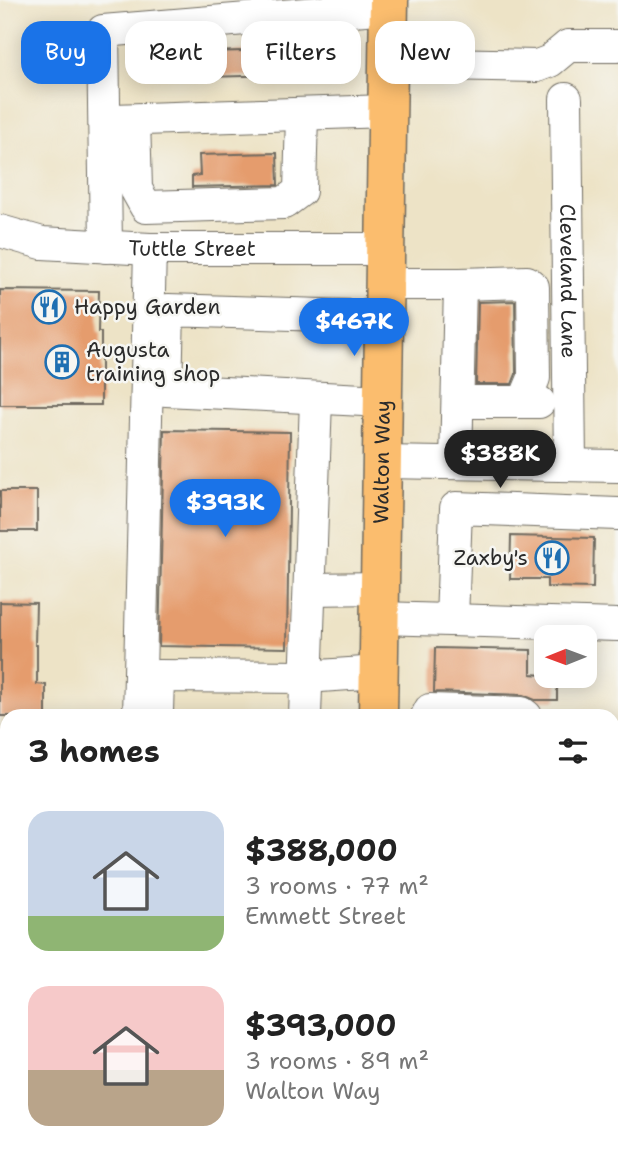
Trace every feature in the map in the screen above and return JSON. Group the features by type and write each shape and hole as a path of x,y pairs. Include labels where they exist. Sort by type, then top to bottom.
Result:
{"main road":[{"name":"Walton Way","path":"389,3 389,21"},
{"name":"Walton Way","path":"378,709 388,84"}],"street":[{"path":"302,114 300,191 284,203 146,207 136,189 119,120 103,30 389,3"},
{"path":"475,65 537,66 550,61 569,46 618,46"},
{"name":"Cleveland Lane","path":"566,99 569,465"},
{"path":"119,120 387,111"},
{"path":"106,247 119,120"},
{"name":"Tuttle Street","path":"0,231 42,243 150,249 385,283"},
{"path":"139,709 150,249"},
{"path":"383,401 166,390 168,310 385,283 527,282 533,287 534,378 526,397 519,402"},
{"path":"456,463 460,284"},
{"path":"305,709 316,399"},
{"path":"458,402 569,402"},
{"path":"382,461 618,466"},
{"path":"452,620 456,508 618,514"},
{"path":"310,589 452,620 618,625"},
{"path":"157,709 158,676 305,677 379,672"}],"building":[{"path":"227,51 241,51 241,76 227,76"},
{"path":"277,153 278,185 192,187 192,176 200,175 199,155"},
{"path":"0,290 99,291 101,405 0,405"},
{"path":"515,301 516,374 512,384 476,384 478,302"},
{"path":"164,430 290,432 287,648 159,646"},
{"path":"0,491 37,491 37,531 0,531"},
{"name":"Zaxby's","path":"511,536 594,538 593,588 547,587 547,579 510,579"},
{"path":"0,602 36,603 37,684 46,685 46,709 0,709"},
{"path":"435,648 531,650 534,688 557,688 557,700 535,700 523,695 434,692"}],"place":[{"name":"Happy Garden","path":"49,307"},
{"name":"Augusta training shop","path":"62,362"},
{"name":"Zaxby's","path":"552,558"}]}
